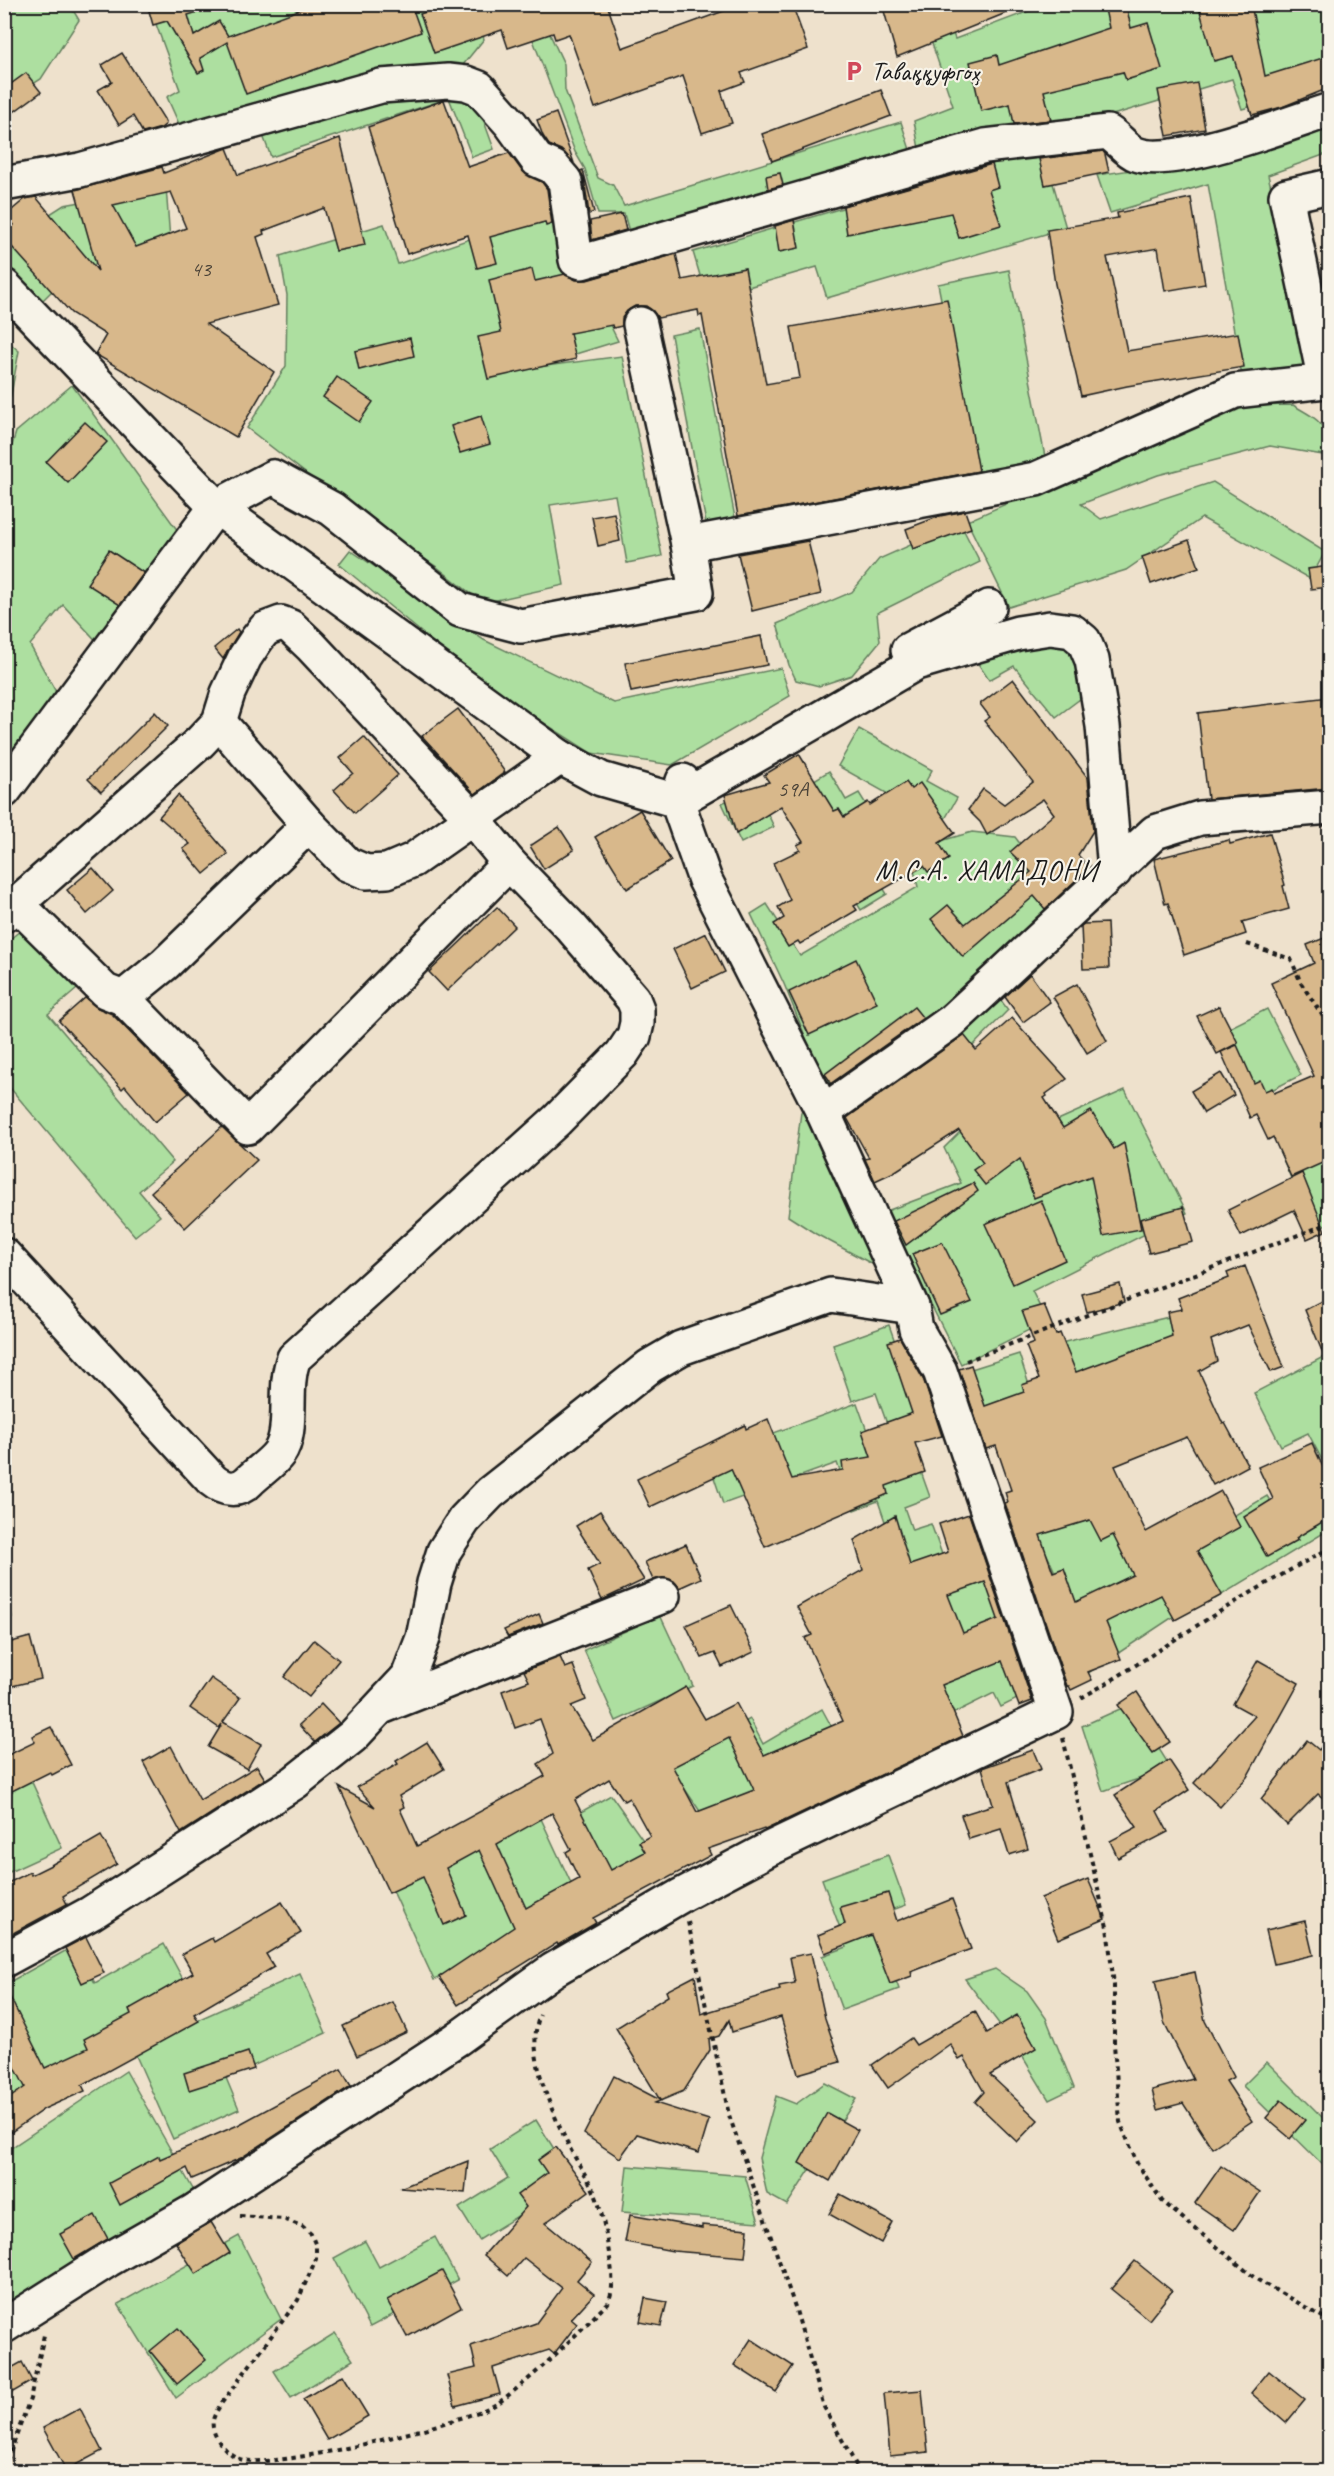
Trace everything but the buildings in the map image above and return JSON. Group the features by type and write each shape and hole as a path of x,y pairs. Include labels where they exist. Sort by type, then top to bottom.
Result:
{"street":[{"path":"4,184 80,170 381,86 448,81 466,83 479,88 511,124 537,160 553,167 565,181 576,260 582,262 985,146 1108,132 1119,138 1132,152 1160,157 1201,152 1329,110"},
{"path":"688,544 1036,479 1235,391 1325,381 1286,196 1329,186"},
{"path":"4,286 216,507 560,757 602,780 677,801 916,663 1018,633 1050,628 1072,631 1084,642 1092,660 1103,726 1115,871"},
{"path":"4,791 216,507 273,477 332,509 460,610 521,626 696,593 688,544 640,324"},
{"path":"4,2326 53,2294 194,2211 457,2039 553,1970 682,1895 769,1849 1056,1712 940,1371 916,1329 912,1307 823,1112 705,880 677,801 684,778 719,750 989,607"},
{"path":"4,1255 212,1480 227,1488 243,1486 279,1452 282,1446 287,1418 288,1372 294,1358 557,1120 622,1054 634,1036 637,1010 633,999 571,927 509,863 474,819 291,627 281,623 265,630 245,657 228,693 219,722 200,742 11,910 105,991 123,998 248,1127 509,863"},
{"path":"219,722 309,825 347,864 366,872 387,871 413,860 560,757"},
{"path":"823,1112 952,1021 1155,832 1200,818 1329,807"},
{"path":"123,998 165,964 309,825"},
{"path":"4,1960 91,1913 296,1782 353,1736 408,1677 423,1638 434,1583 444,1551 464,1520 490,1493 650,1366 681,1348 831,1295 912,1307"},
{"path":"382,1707 663,1596"}],"path":[{"path":"1247,944 1291,959 1300,983 1329,1027"},
{"path":"940,1371 1329,1223"},
{"path":"1329,1548 1191,1630 1125,1674 1056,1712 1107,1928 1114,1985 1114,2044 1120,2122 1137,2163 1162,2201 1256,2280 1329,2321"},
{"path":"682,1895 729,2115 795,2307 824,2408 860,2472"},
{"path":"194,2211 283,2219 302,2226 311,2234 316,2246 316,2259 311,2274 298,2300 236,2381 220,2404 213,2421 213,2429 219,2442 240,2459 267,2461 317,2454 441,2424 495,2405 550,2360 608,2303 612,2292 608,2245 597,2198 567,2143 541,2076 534,2038 535,2026 545,2008"},
{"path":"4,2469 30,2399 53,2294"}],"green space":[{"path":"5,5 70,5 79,20 41,79 5,102"},
{"path":"149,5 475,5 484,39 458,71 473,91 494,149 472,157 449,98 271,157 261,130 187,142 167,97 180,90"},
{"path":"520,5 536,5 564,64 565,90 598,178 613,185 624,206 901,122 914,162 632,242 624,214 598,214 585,169 575,152"},
{"path":"919,5 943,5 955,39 1045,5 1329,5 1329,84 1242,109 1232,79 1043,136 921,160 914,121 953,106"},
{"path":"1329,119 1329,153 1268,175 1312,363 1243,382 1208,184 1110,213 1097,175 1192,161"},
{"path":"1043,149 1066,228 827,298 817,267 707,299 693,252"},
{"path":"166,187 170,240 71,272 37,306 5,270 5,257 31,226 64,205"},
{"path":"553,210 618,341 530,368 622,356 662,556 627,563 615,495 550,505 564,585 483,603 437,567 370,523 247,428 286,366 287,295 280,256 384,224 398,264"},
{"path":"1009,270 1046,462 976,476 938,284"},
{"path":"700,329 735,518 706,523 671,335"},
{"path":"5,339 19,351 5,427"},
{"path":"72,385 186,542 104,649 63,605 30,645 56,692 5,769 5,468 16,432"},
{"path":"1293,405 1321,424 1329,445 1329,456 1270,446 1158,475 1081,504 1101,519 1213,482 1325,552 1310,579 1202,518 1126,570 1009,607 967,521 1231,406"},
{"path":"960,523 980,562 877,613 880,641 852,675 819,686 796,680 789,665 777,624 852,592 879,559"},
{"path":"350,550 484,640 614,703 781,668 790,696 672,765 591,753 486,686 339,564"},
{"path":"1070,638 1088,693 1056,717 1014,666 989,680 969,650"},
{"path":"859,729 932,770 926,781 957,798 934,838 899,800 838,766"},
{"path":"829,771 846,800 859,793 897,854 872,870 887,894 861,910 791,794"},
{"path":"755,787 774,827 741,843 722,803"},
{"path":"972,832 1015,837 1067,906 829,1095 784,984 751,914 767,904 800,956 918,887 909,850"},
{"path":"32,921 84,983 48,1014 173,1162 139,1191 160,1216 135,1236 5,1082 4,944"},
{"path":"992,988 1008,1010 967,1052 1040,1128 1125,1090 1187,1213 1032,1291 1047,1321 961,1364 884,1212 961,1183 944,1148 965,1127 909,1056"},
{"path":"1267,1009 1301,1075 1248,1102 1215,1035"},
{"path":"801,1112 815,1114 876,1266 816,1234 788,1216"},
{"path":"1329,1128 1329,1223 1313,1230 1279,1150"},
{"path":"1177,1315 1182,1339 1057,1401 1044,1347"},
{"path":"889,1325 929,1437 896,1449 876,1393 852,1401 833,1345"},
{"path":"1019,1354 1042,1425 988,1442 965,1371"},
{"path":"1327,1355 1330,1360 1329,1473 1308,1433 1281,1446 1254,1393"},
{"path":"857,1403 880,1467 915,1455 930,1497 904,1507 912,1530 931,1524 947,1568 985,1555 1008,1620 916,1653 890,1536 878,1501 854,1510 837,1463 723,1504 707,1457"},
{"path":"1267,1496 1279,1515 1307,1498 1327,1531 1215,1599 1183,1546"},
{"path":"1121,1512 1182,1611 1064,1689 1032,1580 1054,1570 1037,1533"},
{"path":"5,1580 12,1617 4,1619"},
{"path":"660,1615 693,1686 616,1721 584,1650"},
{"path":"1008,1642 1033,1691 1001,1707 994,1693 942,1719 924,1683"},
{"path":"1131,1704 1171,1768 1103,1791 1082,1726"},
{"path":"822,1709 849,1759 712,1829 668,1764 750,1719 763,1744"},
{"path":"25,1767 62,1848 5,1874 4,1776"},
{"path":"611,1795 650,1850 603,1886 563,1822"},
{"path":"536,1808 584,1911 434,1980 387,1878"},
{"path":"888,1855 906,1905 873,1917 899,1989 842,2010 822,1956 847,1947 822,1879"},
{"path":"164,1944 192,1996 43,2080 5,2011 4,1985 74,1946 95,1983"},
{"path":"995,1969 1027,1991 1046,2018 1074,2088 1049,2100 1016,2046 965,1979"},
{"path":"300,1974 326,2033 226,2078 239,2109 173,2139 133,2049"},
{"path":"4,2028 45,2096 4,2119"},
{"path":"1267,2062 1329,2124 1329,2171 1243,2086"},
{"path":"126,2071 194,2191 5,2316 5,2152"},
{"path":"825,2083 856,2099 787,2205 767,2194 759,2158 776,2096 796,2104"},
{"path":"536,2120 574,2181 479,2240 459,2208 508,2178 490,2149"},
{"path":"627,2166 745,2176 759,2222 622,2212"},
{"path":"239,2236 281,2319 176,2398 118,2304"},
{"path":"435,2237 458,2280 370,2327 334,2258 365,2241 379,2267"},
{"path":"335,2333 353,2360 291,2398 274,2371"}],"place":[{"name":"Таваққуфгоҳ","path":"854,71"}],"district":[{"name":"М.С.А. ХАМАДОНИ","path":"987,870"}]}
